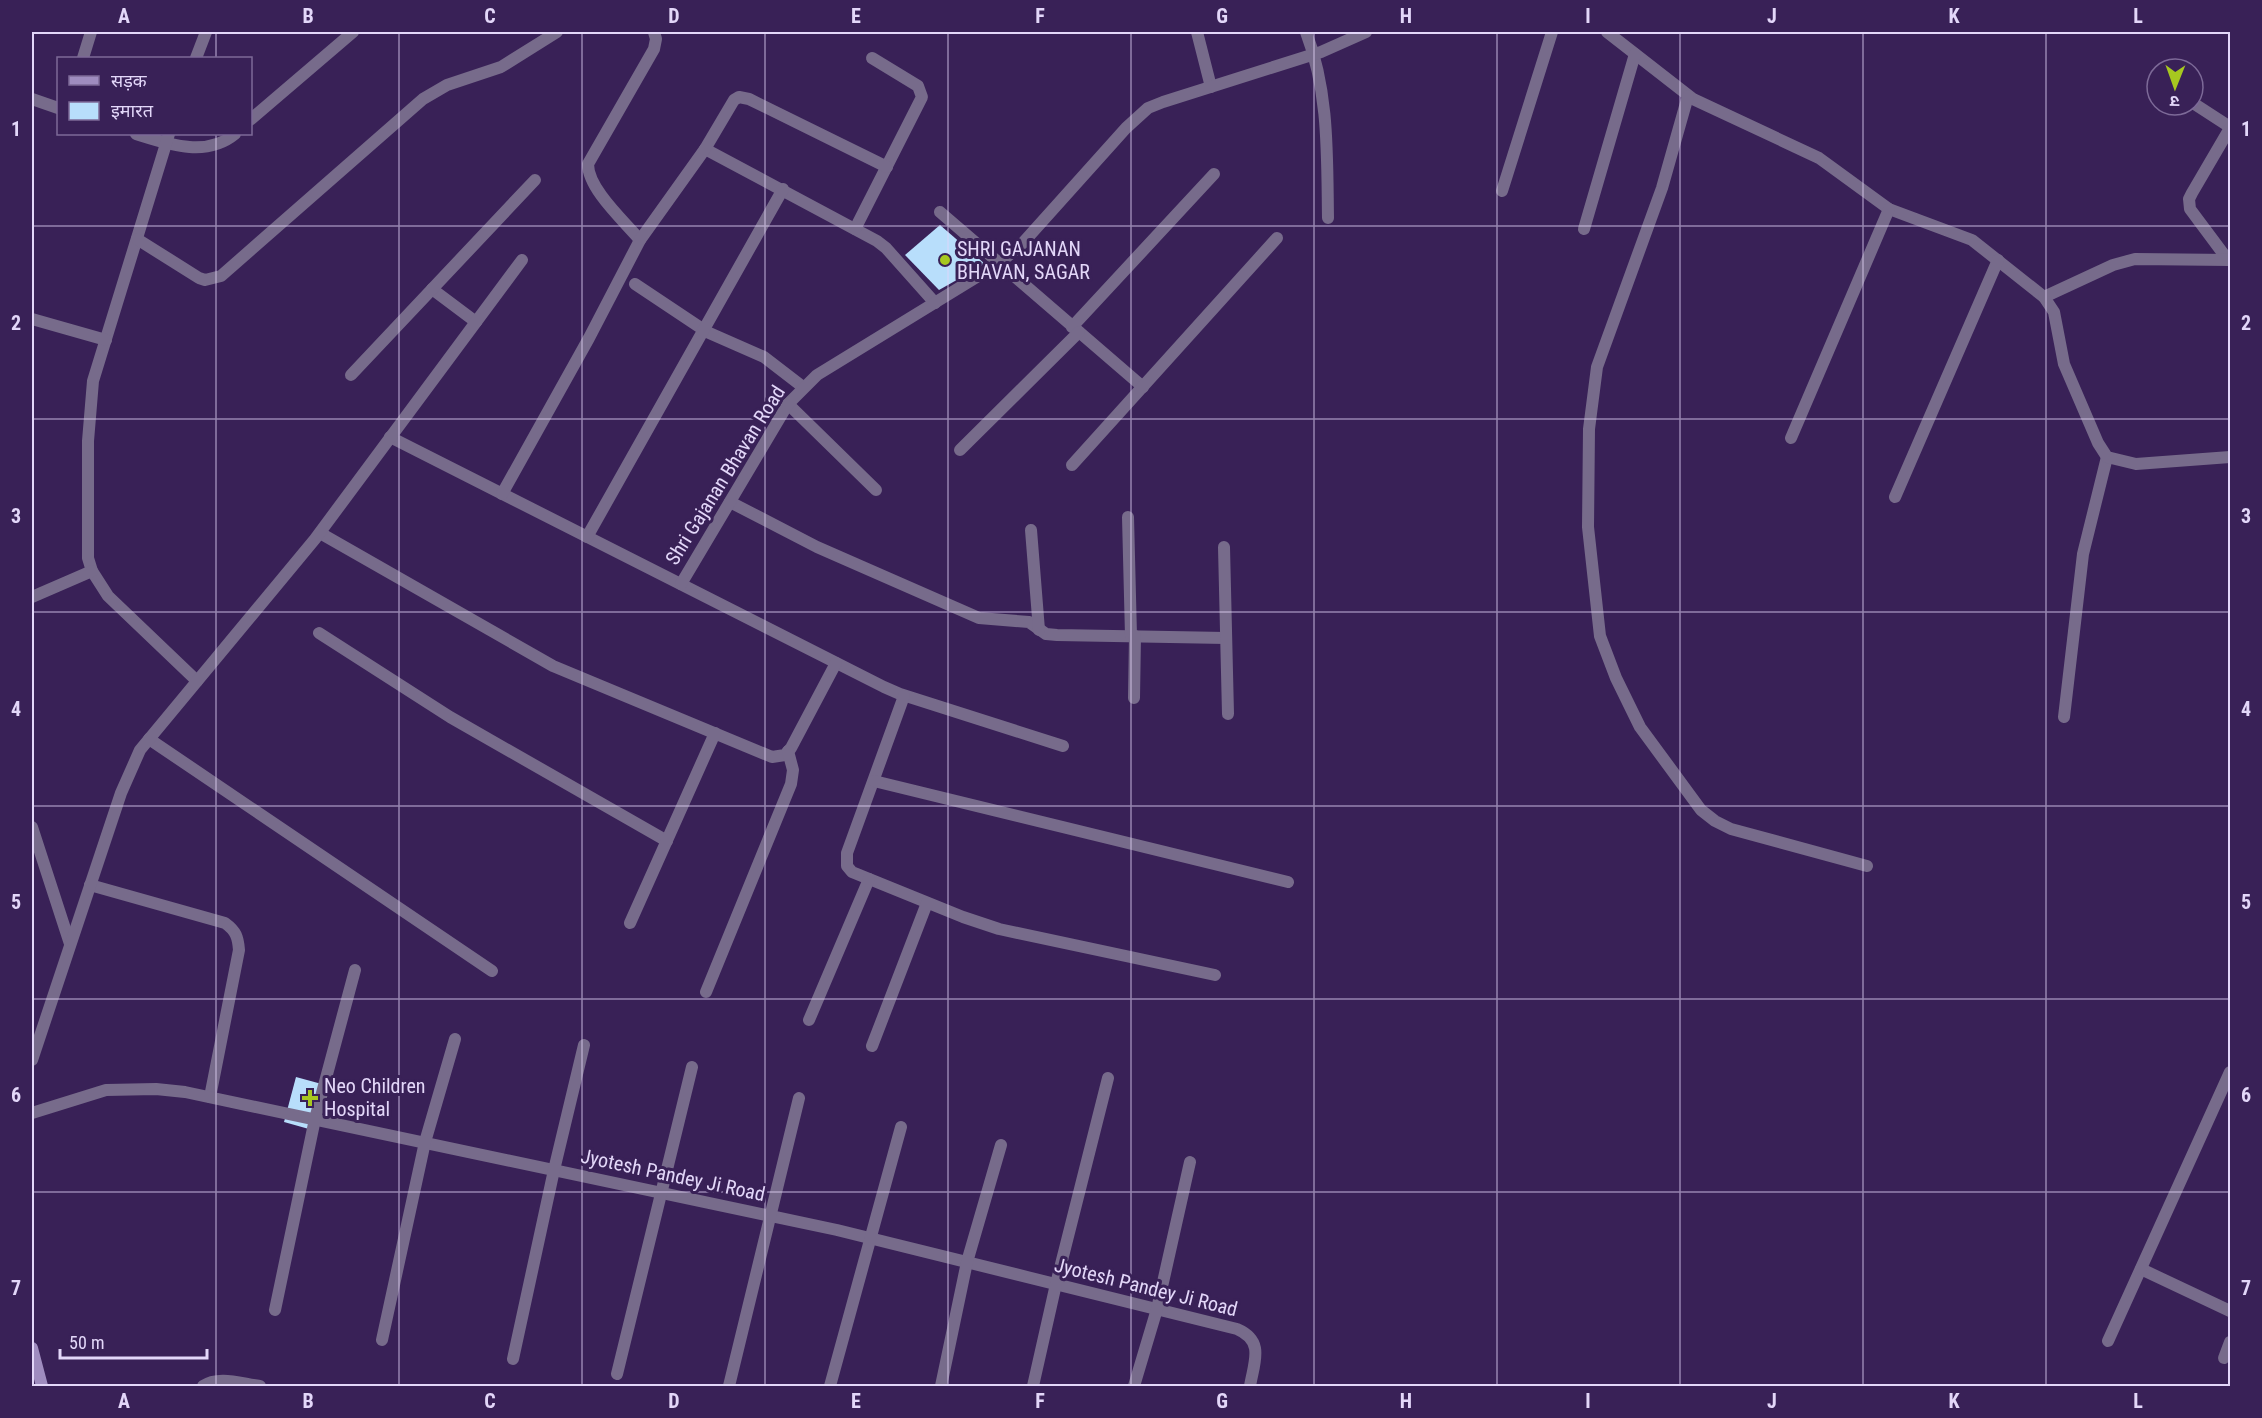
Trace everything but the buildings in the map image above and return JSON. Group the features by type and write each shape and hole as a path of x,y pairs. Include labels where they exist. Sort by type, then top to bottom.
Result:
{"street":[{"path":"83,57 91,32"},
{"path":"196,57 206,32"},
{"path":"252,118 353,32"},
{"path":"136,239 199,278 205,280 221,276 423,99 447,85 501,67 557,32"},
{"path":"640,240 595,187 588,172 588,164 654,49 656,39 654,32"},
{"path":"1197,32 1211,87"},
{"path":"1306,32 1315,55 1326,116 1328,218"},
{"path":"705,148 855,229 886,249 935,303 998,264 1021,245 1137,116 1163,102 1315,55 1366,32"},
{"path":"1502,191 1552,32"},
{"path":"1607,32 1688,96 1819,158 1889,209 1971,240 2044,297 2054,312 2064,364 2098,443 2107,457 2136,464 2230,457"},
{"path":"1584,229 1635,54"},
{"path":"855,229 921,102 922,92 918,86 872,58"},
{"path":"1688,96 1662,188 1601,353 1596,374 1589,429 1588,526 1600,636 1616,678 1640,727 1701,810 1715,821 1731,829 1867,866"},
{"path":"502,494 640,240 705,148 734,100 744,98 887,167"},
{"path":"32,99 57,108"},
{"path":"2205,111 2230,127 2188,204 2229,260"},
{"path":"144,135 167,138 205,148 224,142 234,135"},
{"path":"167,138 93,381 89,423 88,558 92,571 108,596 197,681"},
{"path":"960,450 1076,329 1214,174"},
{"path":"351,375 535,180"},
{"path":"587,537 783,189"},
{"path":"1791,438 1889,209"},
{"path":"940,212 1143,387"},
{"path":"1071,465 1277,238"},
{"path":"2044,297 2114,265 2134,259 2229,260"},
{"path":"32,1060 129,771 140,750 320,533 522,260"},
{"path":"1894,497 1998,260"},
{"path":"635,284 704,329 764,357 802,387"},
{"path":"432,289 476,322"},
{"name":"Shri Gajanan Bhavan Road","path":"681,584 788,404 802,387 935,303"},
{"path":"32,320 106,340"},
{"path":"788,404 876,490"},
{"path":"390,437 904,696 1063,746"},
{"path":"2064,717 2083,554 2107,457"},
{"path":"729,502 817,547 979,618 1029,622 1039,630 1057,635 1226,638"},
{"path":"1128,517 1134,698"},
{"path":"1030,530 1039,630"},
{"path":"320,533 553,666 772,757 785,755 788,751 836,663"},
{"path":"1224,547 1228,714"},
{"path":"32,597 92,571"},
{"path":"319,633 450,717 667,841"},
{"path":"904,696 846,860 852,872 999,929 1215,975"},
{"path":"630,923 715,733"},
{"path":"149,739 492,971"},
{"path":"706,992 791,784 793,770 788,751"},
{"path":"874,781 1288,882"},
{"path":"32,827 70,944"},
{"path":"808,1020 869,879"},
{"path":"90,885 225,923 234,929 238,938 238,950 210,1097"},
{"path":"872,1046 927,903"},
{"path":"274,1310 315,1119 355,970"},
{"path":"382,1340 425,1142 455,1039"},
{"path":"513,1359 584,1045"},
{"path":"617,1374 692,1067"},
{"path":"2108,1341 2230,1072"},
{"path":"1033,1386 1108,1077"},
{"name":"Jyotesh Pandey Ji Road","path":"32,1113 106,1090 156,1089 210,1097 772,1216 1157,1309 1248,1334 1254,1340 1256,1352 1250,1386"},
{"path":"729,1386 772,1216 798,1098"},
{"path":"831,1386 901,1127"},
{"path":"941,1386 967,1262 1001,1145"},
{"path":"1134,1386 1157,1309 1190,1162"},
{"path":"2140,1269 2230,1311"},
{"path":"2224,1358 2230,1342"},
{"path":"32,1348 42,1386"},
{"path":"203,1386 211,1381 221,1380 261,1386"}],"place":[{"name":"SHRI GAJANAN BHAVAN, SAGAR","path":"945,260"},
{"name":"Neo Children Hospital","path":"310,1098"}]}
